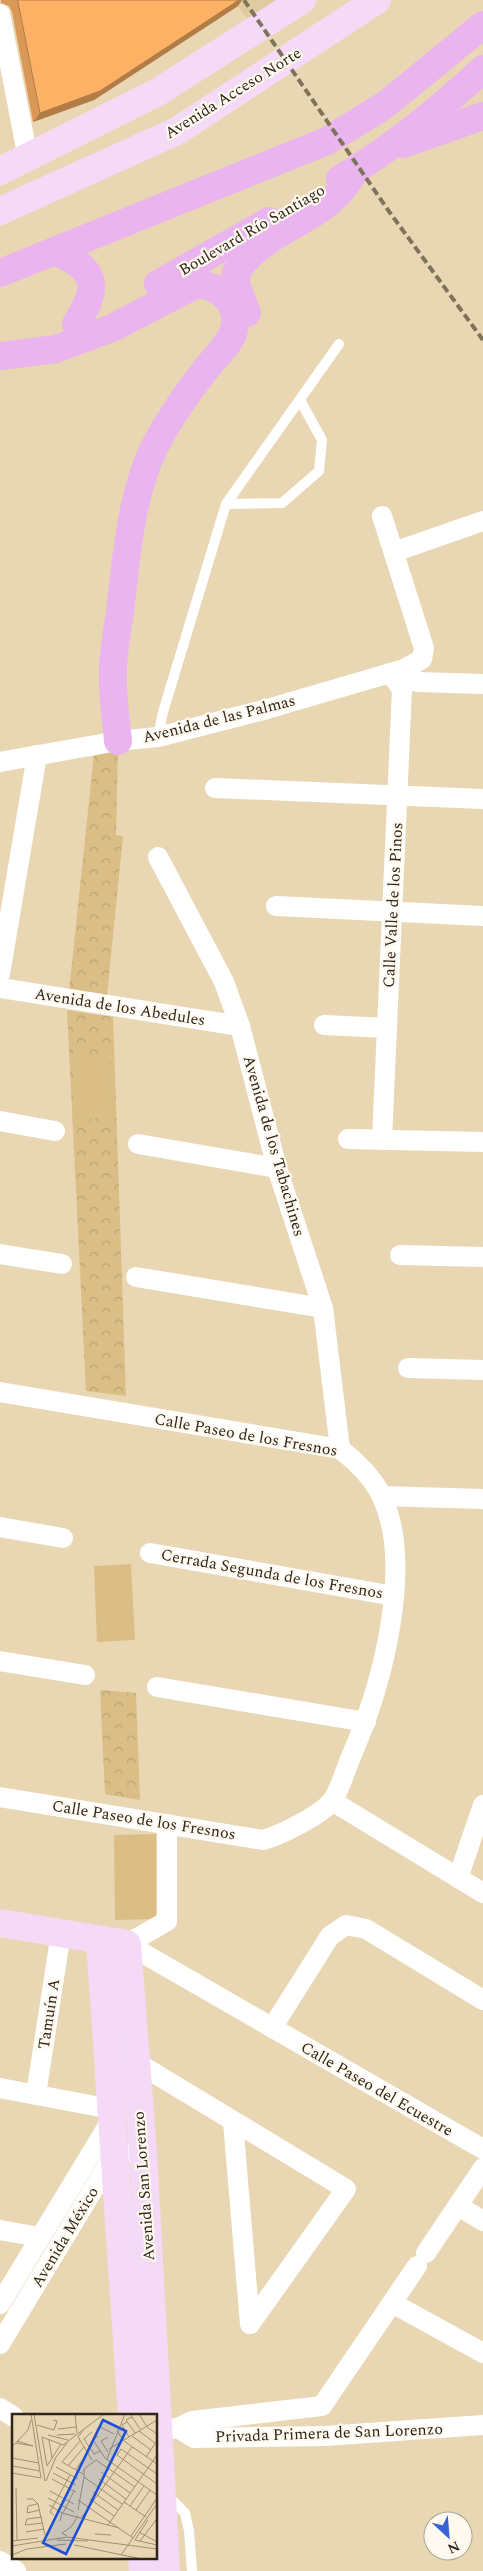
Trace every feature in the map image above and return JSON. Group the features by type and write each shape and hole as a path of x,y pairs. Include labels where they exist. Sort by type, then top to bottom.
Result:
{"main road":[{"path":"0,273 327,141 384,106 483,25"},
{"name":"Boulevard Río Santiago","path":"0,356 123,303 216,252 356,170 454,96 483,69"},
{"path":"382,150 483,116"},
{"path":"137,739 128,673 139,575 153,499 170,449 207,390 240,350 247,333 248,316 237,287 235,274 243,260 255,250 322,208 342,191 356,170"},
{"path":"54,251 80,265 91,283 92,294 76,324"},
{"path":"0,356 56,349 112,328 197,284 211,286 222,292 234,315 235,328 230,341 192,389 154,447 137,502 124,577 112,673 137,739"}],"street":[{"path":"1,22 9,165 158,92 302,0"},
{"name":"Avenida Acceso Norte","path":"0,211 177,131 377,0"},
{"path":"382,516 394,552 483,521"},
{"name":"Avenida de las Palmas","path":"0,762 137,739 403,678 422,659 424,648 394,552"},
{"path":"403,678 483,684"},
{"name":"Calle Valle de los Pinos","path":"382,1140 403,678"},
{"path":"0,974 37,755"},
{"path":"214,788 483,799"},
{"name":"Avenida de los Tabachines","path":"158,857 224,982 240,1026 277,1168 324,1308 340,1449"},
{"path":"276,906 483,916"},
{"name":"Avenida de los Abedules","path":"0,988 240,1026"},
{"path":"324,1025 387,1028"},
{"path":"0,1121 55,1130"},
{"path":"348,1139 483,1142"},
{"path":"138,1144 277,1168"},
{"path":"0,1254 62,1264"},
{"path":"400,1255 483,1257"},
{"path":"136,1277 324,1308"},
{"path":"408,1368 483,1370"},
{"name":"Calle Paseo de los Fresnos","path":"0,1392 340,1449 367,1475 382,1496 395,1547 394,1596 381,1671 366,1722 332,1801 292,1829 263,1840 0,1797"},
{"path":"382,1496 483,1499"},
{"path":"0,1527 64,1538"},
{"name":"Cerrada Segunda de los Fresnos","path":"150,1553 394,1596"},
{"path":"0,1661 85,1675"},
{"path":"157,1687 366,1722"},
{"path":"332,1801 483,1894"},
{"path":"458,1878 483,1805"},
{"path":"0,1923 127,1944 167,1921 167,1824"},
{"path":"272,2028 330,1936 346,1925 366,1929 483,2000"},
{"name":"Tamuín A","path":"36,2094 61,1933"},
{"name":"Avenida San Lorenzo","path":"100,1940 132,2414"},
{"name":"Calle Paseo del Ecuestre","path":"127,1944 483,2149"},
{"name":"Avenida San Lorenzo","path":"127,1944 140,2117 168,2429 159,2491 166,2571"},
{"path":"136,2062 346,2189 250,2324 233,2122"},
{"path":"0,2088 36,2094 111,2114 140,2117"},
{"name":"Avenida México","path":"0,2304 111,2114"},
{"path":"114,2155 143,2152"},
{"name":"Avenida México","path":"0,2344 114,2155"},
{"path":"483,2168 458,2206 483,2221"},
{"name":"Privada Primera de San Lorenzo","path":"168,2429 192,2421 322,2406 458,2206"},
{"path":"0,2230 40,2237"},
{"path":"392,2304 483,2354"},
{"path":"322,2406 325,2436"},
{"path":"0,2408 12,2416"},
{"name":"Privada Primera de San Lorenzo","path":"168,2429 194,2438 325,2436 483,2425"},
{"path":"142,2558 143,2571"},
{"path":"0,2561 16,2571"}],"lane":[{"path":"137,739 163,712 226,504 339,344"},
{"path":"226,504 282,503 319,471 322,440 300,400"},
{"path":"159,2491 185,2513 189,2531 192,2571"}],"shaded area":[{"path":"233,0 276,0 248,20"}],"green space":[{"path":"118,750 116,835 123,836 107,995 69,991 94,754"},
{"path":"67,1010 113,1017 126,1396 86,1391"},
{"path":"109,1057 112,1118 77,1119 74,1059"},
{"path":"131,1564 135,1640 97,1642 94,1566"},
{"path":"100,1690 136,1693 140,1800 105,1794"},
{"path":"156,1834 156,1919 115,1920 114,1835"}],"building":[{"path":"17,0 239,0 100,91 40,113"}],"railway":[{"path":"244,0 388,210 483,340"}]}
